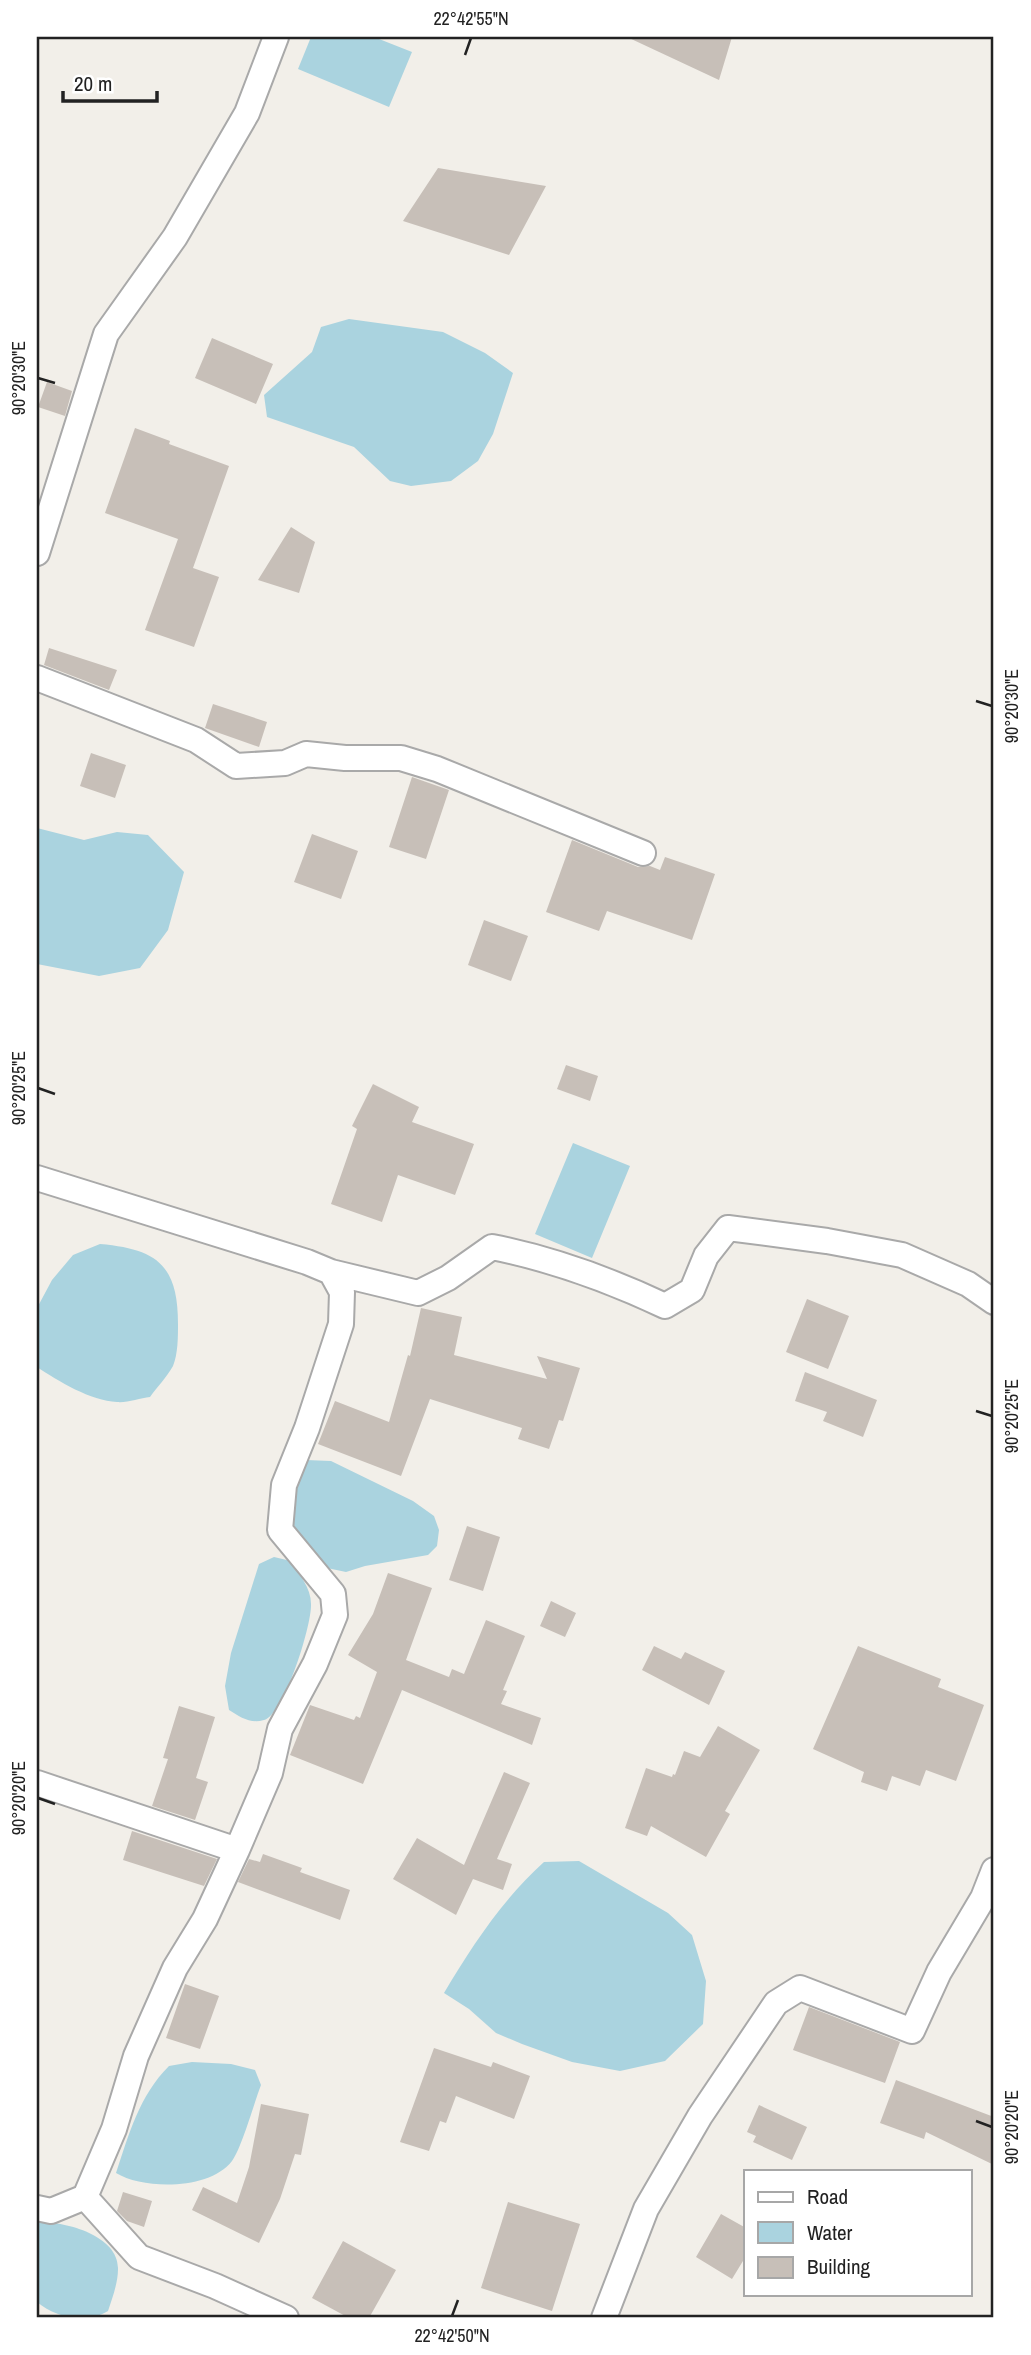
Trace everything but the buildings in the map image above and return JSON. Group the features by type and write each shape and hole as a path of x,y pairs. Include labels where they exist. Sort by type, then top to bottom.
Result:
{"street":[{"path":"37,553 106,334 175,237 247,113 276,37"},
{"path":"37,678 196,740 236,766 285,763 306,754 345,758 401,758 437,769 643,853"},
{"path":"37,1178 307,1262 331,1272 418,1293 448,1278 492,1247 531,1255 622,1285 665,1306 692,1290 706,1256 727,1228 827,1241 902,1255 968,1284 994,1302"},
{"path":"37,2208 51,2211 85,2197 114,2129 136,2056 175,1968 205,1919 237,1850 270,1773 280,1729 315,1664 335,1615 333,1594 280,1530 284,1485 307,1428 341,1324 342,1292 331,1272"},
{"path":"37,1783 237,1850"},
{"path":"604,2318 646,2209 700,2116 776,2003 800,1988 912,2031 939,1972 983,1898 994,1870"},
{"path":"85,2197 139,2257 215,2286 286,2318"}],"water":[{"path":"311,37 374,37 412,52 389,107 298,69"},
{"path":"349,319 443,332 485,353 513,373 493,434 478,461 451,481 411,486 390,481 354,447 267,417 264,395 312,352 321,327"},
{"path":"37,828 84,840 117,832 148,835 184,872 168,930 140,968 99,976 37,964"},
{"path":"573,1143 630,1166 592,1258 535,1234"},
{"path":"100,1244 136,1250 149,1256 160,1263 174,1287 178,1324 176,1356 171,1370 150,1397 121,1402 107,1401 65,1384 37,1367 37,1308 52,1280 73,1255"},
{"path":"306,1460 331,1461 413,1501 434,1516 439,1530 437,1546 428,1555 346,1572 327,1568 290,1521 298,1475"},
{"path":"274,1557 291,1561 301,1576 310,1598 310,1615 302,1649 280,1703 264,1720 254,1721 229,1710 225,1686 231,1653 259,1564"},
{"path":"579,1861 668,1913 692,1935 706,1981 703,2024 665,2061 620,2071 572,2062 496,2033 469,2009 444,1993 489,1924 544,1862"},
{"path":"192,2062 231,2064 255,2070 261,2085 244,2136 232,2161 209,2178 176,2184 143,2182 116,2173 136,2116 150,2090 169,2066"},
{"path":"37,2222 75,2227 88,2232 110,2247 116,2257 118,2269 108,2311 90,2317 71,2317 53,2312 37,2302"}]}
